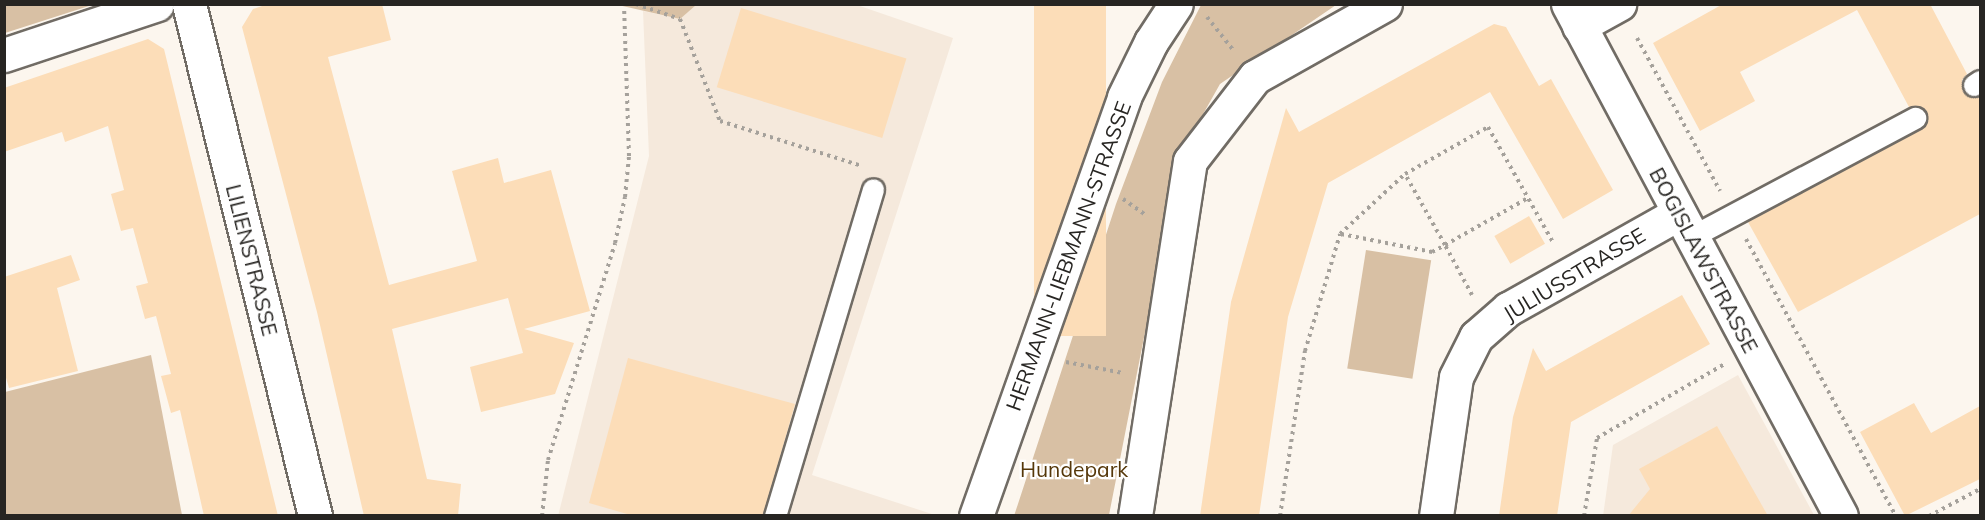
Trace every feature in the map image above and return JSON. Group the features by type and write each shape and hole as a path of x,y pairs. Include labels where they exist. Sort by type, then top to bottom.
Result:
{"street":[{"path":"4,55 157,4"},
{"path":"1135,516 1190,161 1254,77 1385,4"},
{"path":"1573,15 1618,4"},
{"name":"LILIENSTRASSE","path":"194,6 315,516"},
{"name":"HERMANN-LIEBMANN-STRASSE","path":"976,516 1124,97 1150,42 1190,9"},
{"name":"BOGISLAWSTRASSE","path":"1573,15 1841,516"},
{"name":"JULIUSSTRASSE","path":"1436,516 1456,377 1476,337 1508,309 1570,274 1685,225"}],"lane":[{"path":"1685,225 1733,214 1915,118"},
{"path":"775,516 873,189"}],"path":[{"path":"542,516 548,460 615,243 625,197 629,156 624,4"},
{"path":"636,4 680,19 720,121 857,163 873,189"},
{"path":"1190,9 1254,77"},
{"path":"1637,38 1896,516"},
{"path":"1280,516 1305,351 1340,234 1405,174 1488,127 1570,274"},
{"path":"1405,174 1489,326"},
{"path":"1095,180 1178,237"},
{"path":"1340,234 1432,252 1528,198"},
{"path":"1584,516 1597,438 1752,349"},
{"path":"1033,356 1156,379"},
{"path":"1929,516 1980,489"}],"shaded area":[{"path":"692,5 857,5 953,38 812,475 935,515 558,516 649,156 643,11 680,19"},
{"path":"1738,375 1814,515 1603,516 1613,445"}],"green space":[{"path":"5,4 92,4 92,5 5,33"},
{"path":"696,4 680,19 618,5"},
{"name":"Hundepark","path":"1201,5 1336,5 1220,84 1180,155 1109,515 1014,516 1116,204 1162,82"},
{"path":"1366,250 1431,260 1412,379 1347,369"},
{"path":"151,355 182,515 5,515 5,392"}],"building":[{"path":"268,4 382,4 391,40 328,57 389,285 477,261 452,171 498,158 504,183 551,170 590,311 524,329 574,343 555,394 481,412 470,367 523,353 508,298 392,329 427,479 461,484 458,516 364,516 317,312 242,27 253,9"},
{"path":"1034,4 1106,4 1106,336 1034,336"},
{"path":"1723,4 1930,4 1967,74 1962,80 1963,92 1980,98 1980,214 1798,312 1748,222 1921,129 1926,124 1926,113 1921,107 1909,107 1857,10 1740,72 1755,101 1700,131 1653,43"},
{"path":"741,8 906,59 882,138 717,87"},
{"path":"1494,24 1506,27 1539,86 1551,79 1613,190 1563,219 1490,92 1328,183 1288,317 1259,516 1200,516 1231,302 1286,108 1299,132"},
{"path":"148,39 164,49 278,516 204,516 180,410 171,413 161,376 171,374 156,316 145,319 136,286 148,283 133,228 121,231 111,194 124,190 108,126 65,142 62,132 4,152 4,88"},
{"path":"1529,216 1545,244 1510,264 1494,236"},
{"path":"71,255 80,280 57,288 78,371 9,388 4,371 4,277"},
{"path":"1682,295 1710,344 1571,422 1557,516 1499,516 1513,417 1533,348 1546,371"},
{"path":"628,358 795,404 763,516 634,516 589,503"},
{"path":"1914,403 1931,433 1980,406 1980,479 1905,516 1860,432"},
{"path":"1717,426 1768,516 1628,516 1650,489 1639,469"}]}
